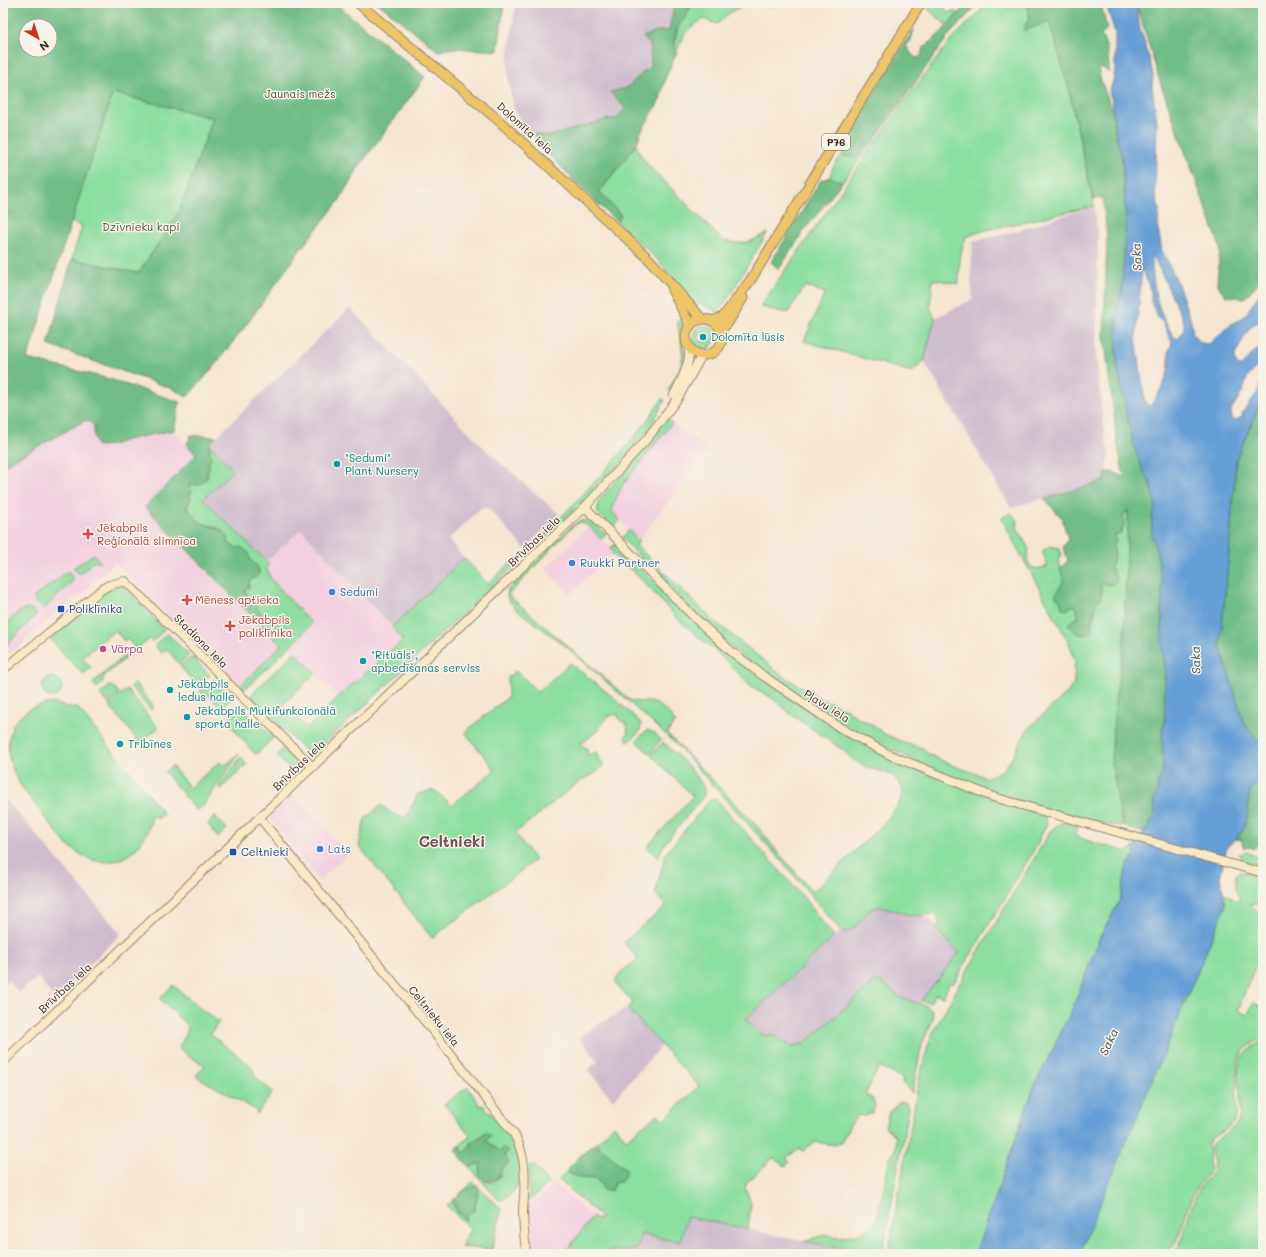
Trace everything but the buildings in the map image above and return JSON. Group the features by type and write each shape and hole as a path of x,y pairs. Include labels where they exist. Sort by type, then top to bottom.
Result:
{"main road":[{"name":"Dolomīta iela","path":"358,3 497,119 648,258 702,319"},
{"name":"P76","path":"721,329 727,324 736,310 750,281 921,3"},
{"name":"Dolomīta iela","path":"668,280 688,321 689,328"},
{"name":"P76","path":"712,321 723,316 750,281"},
{"path":"702,319 712,321 721,329 722,337 720,347 712,354 702,355 692,351 686,337 689,328 692,324 702,319"}],"street":[{"name":"Brīvības iela","path":"669,407 684,374 690,354 689,347"},
{"name":"Brīvības iela","path":"3,1062 585,507 627,463 669,407 678,398 702,355"},
{"name":"Pļavu iela","path":"585,507 697,620 732,652 788,694 842,729 888,754 993,797 1263,873"},
{"name":"Stadiona iela","path":"3,670 101,590 109,585 125,581 313,767"},
{"name":"Celtnieku iela","path":"260,818 432,1030 514,1134 521,1150 525,1167 523,1211 526,1254"}],"shaded area":[{"path":"516,3 675,3 669,32 656,31 650,45 651,65 627,88 625,108 618,118 605,120 550,136 534,134 525,127 514,109 508,75 509,51"},
{"path":"1094,206 1098,239 1096,355 1105,438 1109,453 1105,481 1011,508 924,361 935,318 973,299 971,281 973,241 1013,232"},
{"path":"350,308 487,451 559,514 525,549 489,509 482,507 448,540 464,558 392,627 301,529 266,562 203,499 233,470 209,444"},
{"name":"Jēkabpils Reģionālā slimnīca","path":"86,420 94,425 94,437 113,445 126,440 174,430 196,454 145,507 281,645 239,687 115,562 80,596 70,601 54,614 13,652 3,654 3,466"},
{"path":"672,423 707,449 639,541 611,510 622,486"},
{"path":"589,526 614,552 570,594 545,569"},
{"path":"300,528 403,639 338,697 289,647 312,626 311,621 271,579 267,570 266,562"},
{"path":"292,794 348,854 319,881 270,819 271,815"},
{"path":"3,796 121,934 54,998 38,977 19,993 8,980 3,983"},
{"path":"869,899 929,918 959,953 908,1018 875,983 804,1044 792,1046 774,1036 761,1035 746,1018 829,943"},
{"path":"627,1008 662,1045 613,1100 588,1070 598,1061 579,1038 589,1030"},
{"path":"554,1183 593,1216 564,1254 530,1254 526,1217 530,1207"},
{"path":"687,1217 843,1249 872,1248 872,1254 587,1254 637,1249 640,1234"}],"green space":[{"name":"Jaunais mežs","path":"3,3 335,3 425,77 358,168 339,201 300,250 247,324 207,375 187,397 173,389 48,345 72,259 139,273 179,212 213,118 113,93 27,359 106,378 180,402 174,430 126,440 113,445 97,446 94,437 94,425 86,420 3,466"},
{"path":"378,3 504,3 498,51 454,48 438,51"},
{"path":"675,3 693,3 684,19 677,27 674,41 676,54 665,79 660,100 641,132 636,145 599,192 621,215 617,222 580,187 551,156 544,152 534,134 550,136 605,120 618,118 625,108 610,92 627,88 651,65 650,45 643,37 656,31 669,31"},
{"path":"693,3 764,3 771,7 753,5 741,6 717,24 704,19 685,33 676,54 675,45 677,32"},
{"path":"930,3 941,3 948,13 954,11 959,14 946,25 927,8"},
{"path":"966,3 979,3 949,35 870,146 866,144 856,159 850,156 844,157 840,151 843,143 859,119 866,102 882,81 902,46 914,29 911,40 906,46 914,57 918,58 921,55 923,48 946,27"},
{"path":"988,3 1005,3 1009,7 1017,3 1028,3 1029,18 1025,26 1049,21 1068,85 1094,206 978,232 966,237 959,266 959,284 933,279 930,307 935,318 924,361 912,372 804,341 825,293 805,286 788,313 761,307 763,302 904,102 951,40"},
{"path":"1028,3 1101,3 1107,29 1101,35 1107,48 1109,73 1105,69 1098,67 1100,78 1112,110 1115,131 1122,158 1126,218 1122,290 1116,313 1117,365 1133,444 1145,475 1150,482 1156,508 1152,515 1152,534 1158,557 1162,585 1161,616 1165,667 1165,721 1162,729 1163,772 1158,782 1158,790 1154,800 1155,813 1149,826 1143,833 1122,826 1111,759 1115,702 1124,644 1128,510 1123,516 1124,525 1121,533 1115,535 1116,541 1113,545 1115,553 1111,567 1117,580 1112,585 1100,584 1102,591 1101,599 1096,601 1092,632 1085,635 1078,634 1073,630 1068,624 1079,616 1075,606 1069,607 1068,610 1062,608 1060,600 1055,596 1064,580 1060,569 1068,560 1063,548 1068,539 1062,518 1044,499 1104,481 1106,472 1114,472 1124,478 1117,441 1104,335 1107,237 1103,198 1093,199 1068,85 1049,21 1025,31 1025,26 1029,18"},
{"path":"1136,3 1263,3 1263,277 1245,298 1226,296 1217,284 1220,247 1162,88"},
{"name":"Dzīvnieku kapi","path":"113,93 213,118 179,212 138,274 72,259 82,226 71,222"},
{"path":"866,144 870,146 842,182 830,177 836,162 842,155 844,157"},
{"path":"636,145 641,156 648,165 722,240 741,243 750,241 767,233 722,308 718,312 702,304 694,304 658,260 617,222 621,215 599,193"},
{"path":"830,177 842,182 803,232 779,269 771,262 821,180"},
{"path":"683,315 685,321 681,337 686,359 679,377 670,392 668,390 679,371 681,363 682,350 677,320"},
{"path":"703,325 712,328 716,337 712,346 706,349 696,346 692,337 696,328 700,333 698,338 699,340 704,342 708,340 708,335 702,332 698,326"},
{"path":"1263,397 1263,747 1244,723 1220,646 1236,459"},
{"path":"662,399 665,400 650,427 616,468 542,542 536,544 634,438"},
{"path":"667,419 672,423 622,486 611,510 620,520 613,528 597,512 599,500 643,451"},
{"path":"191,435 216,437 209,444 211,458 208,462 210,467 207,470 207,478 199,485 189,484 192,492 189,495 191,499 187,507 199,522 222,530 228,537 229,544 236,548 241,547 249,553 250,559 257,566 259,574 249,582 249,587 245,590 248,598 261,613 262,617 258,622 145,507 196,455 187,444"},
{"path":"209,444 233,470 203,499 268,563 267,570 271,579 312,624 282,654 280,653 277,656 278,658 245,689 241,689 239,687 281,645 258,622 262,617 255,603 247,598 245,590 249,582 259,574 259,570 244,551 229,544 218,528 199,522 187,507 191,499 189,483 195,485 207,478 211,458"},
{"path":"1128,510 1124,644 1115,702 1111,759 1123,815 1122,826 1093,822 1046,810 1016,800 930,767 859,733 792,692 760,670 729,645 688,606 622,538 629,530 639,541 636,545 713,620 783,676 821,699 847,709 856,717 871,724 883,733 904,743 923,748 930,755 949,764 985,777 1003,770 1011,760 1026,732 1068,692 1074,683 1075,662 1070,645 1001,518 1011,513 1018,520 1017,528 1029,549 1027,559 1031,567 1038,569 1048,566 1042,551 1050,546 1058,548 1062,555 1059,560 1064,580 1061,600 1069,607 1075,606 1079,616 1068,624 1076,632 1086,635 1095,613 1096,601 1102,591 1100,584 1111,567 1115,553 1113,545 1116,541 1115,535 1121,532 1124,525 1123,516"},
{"path":"579,521 592,521 606,534 601,539 589,526 580,522 573,526 508,595 630,700 637,702 650,702 668,712 675,722 667,733 756,825 813,892 886,821 899,804 903,794 902,787 893,775 869,768 852,759 843,750 792,715 772,698 751,686 723,658 679,620 637,575 612,554 614,552 610,548 616,544 682,610 759,676 822,720 891,758 925,773 1045,817 1047,823 1037,845 953,984 950,982 943,997 936,994 930,1003 921,1001 959,953 936,929 940,924 937,916 914,916 887,908 878,907 869,911 854,928 846,932 841,931 787,867 674,742 568,648 517,610 507,598 508,589 570,527"},
{"path":"94,554 101,563 94,561 80,574 73,568"},
{"path":"464,558 488,584 510,563 513,567 313,754 308,754 250,696 295,652 315,673 283,705 307,728 338,697 403,640 392,627"},
{"path":"68,571 72,577 72,582 44,609 35,602 34,597"},
{"path":"121,585 164,630 152,642 149,639 104,676 102,683 97,688 93,683 134,647 127,638 124,641 115,630 83,657 91,668 83,674 50,639 50,636 105,591"},
{"path":"24,609 33,610 36,615 3,649 3,628 16,614"},
{"path":"167,633 189,655 179,664 167,649 161,653 155,645"},
{"path":"192,657 210,675 197,686 180,666"},
{"path":"570,663 613,697 640,722 640,731 628,742 625,736 628,734 627,724 620,720 617,714 608,716 598,730 580,745 587,748 587,756 595,752 598,753 598,761 605,763 597,772 580,781 515,833 535,860 432,938 359,846 365,819 381,805 389,812 399,817 406,817 418,794 434,790 452,805 495,770 465,732 508,697 508,677 516,671 538,692"},
{"path":"52,677 59,680 62,687 59,694 52,697 45,694 42,687 45,680"},
{"path":"214,680 232,697 221,709 209,695 205,697 200,691"},
{"path":"135,683 154,707 150,710 131,687"},
{"path":"110,686 114,687 119,693 107,702 100,694"},
{"path":"127,689 158,728 140,743 108,704"},
{"path":"54,703 73,709 76,706 164,814 157,819 152,814 146,835 140,844 133,851 115,861 104,862 89,859 66,844 20,785 11,766 8,745 14,723 18,718 32,708"},
{"path":"242,708 273,738 257,754 253,752 228,722 228,719"},
{"path":"647,730 655,733 660,740 650,754 636,741"},
{"path":"663,742 694,773 703,787 705,794 665,843 658,858 647,847 693,796 651,755"},
{"path":"283,748 297,763 290,770 277,756"},
{"path":"239,754 203,806 196,810 182,794 220,762 224,766"},
{"path":"241,757 246,765 221,789 219,787"},
{"path":"172,766 188,786 181,792 165,772"},
{"path":"1263,779 1263,843 1260,843 1253,849 1251,847 1244,848 1241,839 1236,840 1245,823 1251,791 1257,782"},
{"path":"716,799 812,907 811,908 834,937 746,1019 761,1035 774,1036 792,1046 804,1044 875,982 880,981 899,997 926,1006 932,1011 933,1019 922,1044 912,1093 902,1083 903,1078 879,1067 865,1095 872,1098 875,1104 873,1112 865,1116 858,1115 850,1125 841,1143 835,1145 815,1142 803,1151 799,1149 786,1158 790,1162 785,1166 773,1158 747,1182 745,1188 751,1202 748,1229 687,1217 680,1242 641,1234 637,1249 587,1254 564,1254 593,1216 596,1219 602,1218 559,1180 566,1172 580,1178 596,1179 602,1186 615,1182 627,1171 596,1143 614,1125 626,1139 658,1114 664,1120 699,1086 627,1008 633,1003 615,982 620,973 638,959 624,942 666,906 655,893 666,853 709,801"},
{"path":"215,816 227,829 218,838 208,824"},
{"path":"1066,822 1079,826 1074,835 1091,842 1127,852 1133,848 1136,854 1126,868 1121,898 1100,937 1071,1012 1034,1087 975,1254 888,1254 920,1075 931,1036 960,983 1051,830 1060,823"},
{"path":"1246,852 1263,860 1263,866 1242,861 1243,859 1239,854"},
{"path":"1240,872 1263,878 1263,901 1257,904 1249,904 1257,912 1263,909 1263,946 1238,1010 1247,1015 1254,1003 1263,1007 1263,1038 1247,1048 1241,1055 1237,1065 1236,1118 1231,1125 1214,1137 1208,1144 1210,1170 1197,1187 1189,1204 1176,1244 1164,1254 1004,1254 1226,905 1223,892 1236,901 1240,899 1236,890 1236,874"},
{"path":"173,985 219,1022 210,1034 251,1066 256,1078 273,1092 257,1114 256,1110 196,1076 205,1065 188,1056 179,1048 188,1029 187,1026 160,999"},
{"path":"1263,1041 1263,1254 1170,1254 1179,1247 1192,1205 1200,1187 1213,1172 1214,1162 1210,1150 1212,1144 1233,1128 1239,1120 1240,1096 1238,1077 1241,1061 1252,1047"},
{"path":"468,1087 480,1106 483,1105 506,1132 518,1154 521,1166 521,1177 513,1192 507,1197 499,1200 469,1167 481,1163 484,1181 493,1182 500,1176 502,1168 507,1162 501,1152 498,1152 486,1139 485,1133 476,1139 464,1153 459,1146 470,1136 444,1104"},
{"path":"900,1102 905,1102 909,1108 882,1254 872,1254 872,1248 843,1249 804,1241 826,1235 840,1237 857,1234 868,1229 877,1220 890,1157 895,1152 896,1136 885,1127 889,1112"},
{"path":"487,1132 491,1136 486,1140 501,1152 502,1148 507,1150 507,1153 504,1154 509,1163 502,1168 500,1176 489,1182 479,1176 481,1163 469,1167 455,1150 459,1146 464,1153 471,1147 471,1143"},
{"path":"596,1143 627,1171 621,1182 615,1182 612,1190 603,1191 602,1186 596,1179 580,1178 566,1172 581,1155"},
{"path":"535,1166 548,1183 529,1202 529,1167"},
{"path":"473,1182 502,1209 492,1249 461,1247 470,1229 447,1206 453,1200 453,1204 458,1213 468,1216 473,1189 467,1189 463,1194 457,1196"},
{"path":"476,1186 479,1191 474,1211 469,1213 466,1221 455,1208 453,1200 467,1189"}],"water":[{"name":"Saka","path":"1110,3 1136,3 1140,30 1145,42 1145,48 1149,57 1153,75 1152,85 1157,123 1155,194 1159,209 1158,229 1162,251 1176,279 1191,321 1193,334 1201,343 1209,344 1231,324 1244,317 1263,288 1263,321 1250,328 1235,355 1237,365 1241,366 1260,346 1263,339 1263,360 1247,378 1243,391 1231,410 1232,419 1235,421 1243,416 1242,413 1257,393 1263,378 1263,397 1236,459 1220,646 1244,723 1263,747 1263,779 1253,787 1250,792 1246,822 1242,830 1227,847 1220,877 1226,905 1079,1254 975,1254 1034,1087 1071,1012 1100,937 1121,898 1126,868 1135,854 1133,848 1149,826 1155,813 1154,800 1158,790 1158,782 1163,772 1162,729 1165,721 1165,667 1162,644 1162,585 1158,557 1152,534 1152,515 1156,508 1150,482 1145,475 1133,444 1117,365 1116,313 1122,290 1126,218 1122,158 1115,131 1112,101 1109,92 1114,78 1115,69 1115,33 1108,11","holes":["1152,253 1184,322 1184,329 1178,339 1173,336 1159,308 1154,284","1142,268 1151,292 1151,302 1172,343 1168,352 1169,366 1165,380 1150,406 1145,402 1136,338"]}],"place":[{"name":"Dolomīta lūsis","path":"703,337"},
{"name":"\"Sedumi\" Plant Nursery","path":"337,464"},
{"name":"Jēkabpils Reģionālā slimnīca","path":"88,534"},
{"name":"Ruukki Partner","path":"572,563"},
{"name":"Sedumi","path":"332,592"},
{"name":"Mēness aptieka","path":"187,600"},
{"name":"Poliklīnika","path":"61,609"},
{"name":"Jēkabpils poliklīnika","path":"230,626"},
{"name":"Vārpa","path":"103,649"},
{"name":"\"Rituāls\", apbedīšanas serviss","path":"363,661"},
{"name":"Jēkabpils ledus halle","path":"170,690"},
{"name":"Jēkabpils Multifunkcionālā sporta halle","path":"187,717"},
{"name":"Tribīnes","path":"120,744"},
{"name":"Lats","path":"320,849"},
{"name":"Celtnieki","path":"233,852"}],"district":[{"name":"Celtnieki","path":"452,842"}]}
